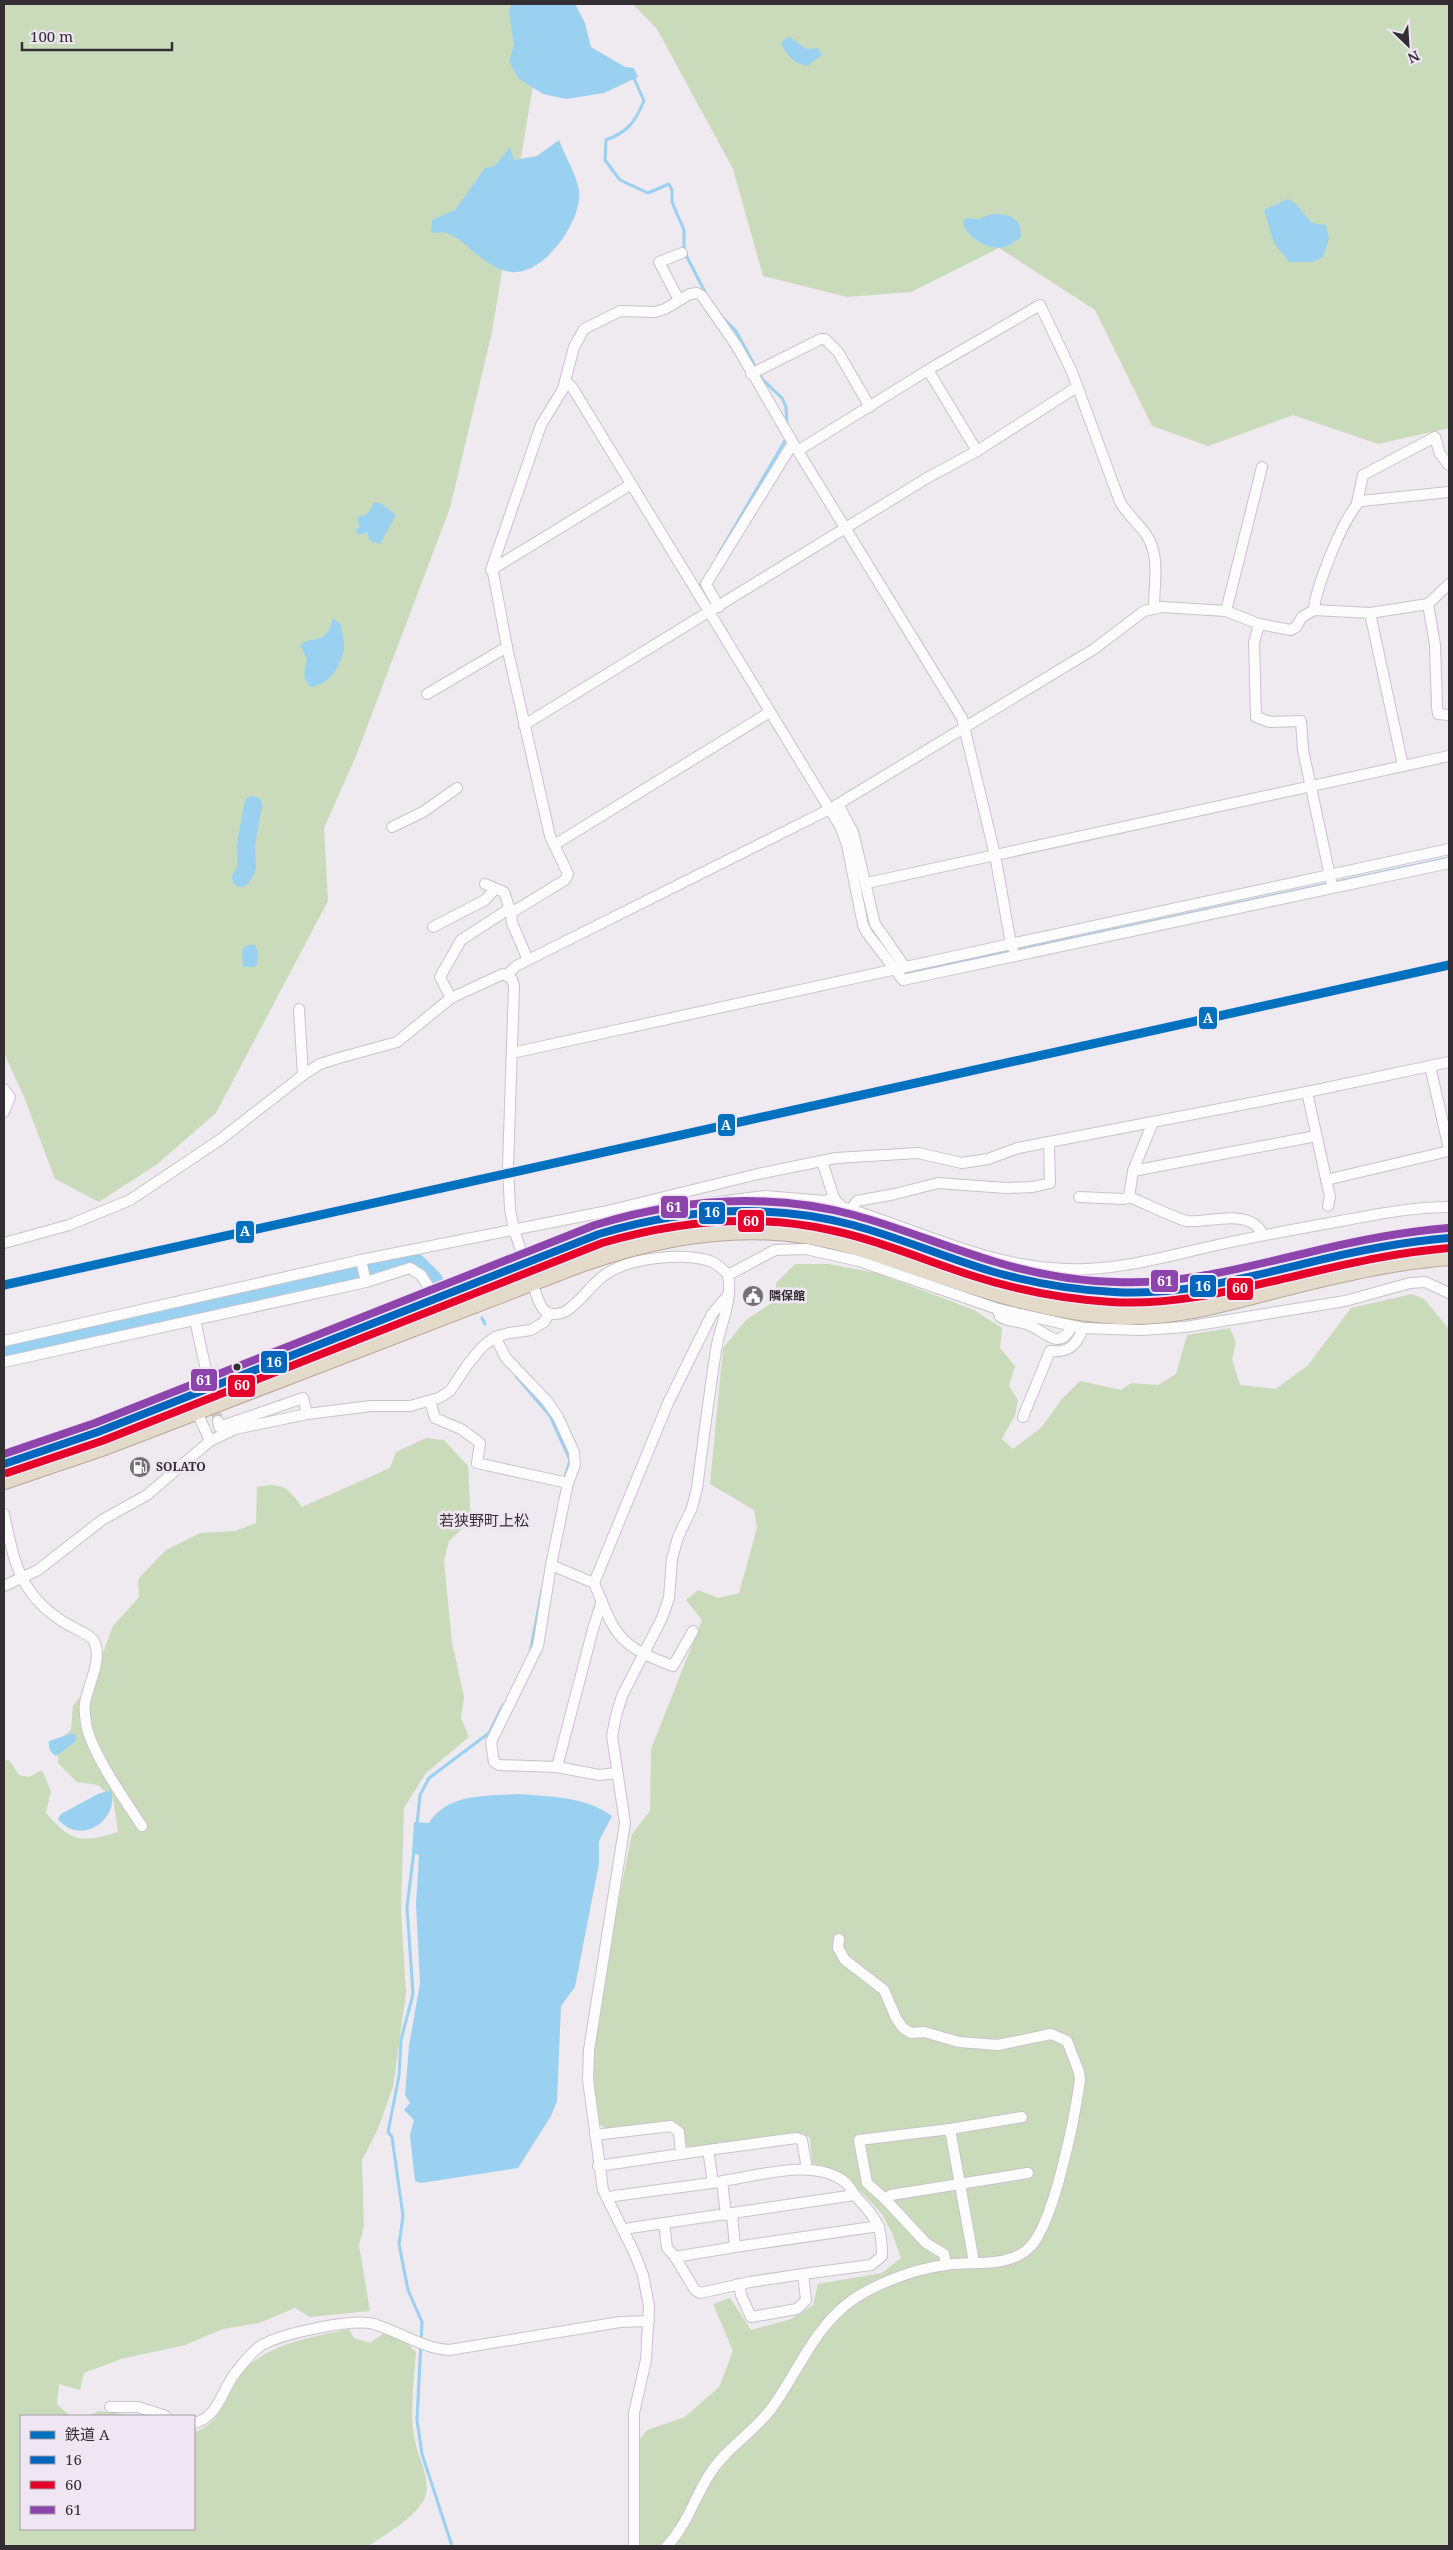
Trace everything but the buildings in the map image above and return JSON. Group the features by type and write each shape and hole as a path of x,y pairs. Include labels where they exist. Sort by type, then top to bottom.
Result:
{"highway":[{"path":"4,1479 61,1461 196,1410 528,1271 626,1225 677,1214 728,1210 796,1213 833,1220 993,1272 1048,1285 1133,1293 1210,1286 1325,1259 1417,1241 1449,1238"},
{"path":"4,1464 98,1432 528,1271 626,1246 701,1232 730,1229 814,1234 866,1247 1030,1301 1073,1311 1123,1314 1154,1313 1212,1305 1374,1266 1449,1255"}],"street":[{"path":"679,300 659,262 682,253"},
{"path":"450,998 440,977 461,940 567,878 566,870 554,845 524,725 492,570 541,425 563,389 574,347 584,330 620,310 655,312 690,294 697,293 702,296 756,371 796,446 965,726 995,855 1013,948"},
{"path":"719,607 706,584 783,456 796,446 870,407 928,370 1040,305 1060,342 1120,502 1132,520 1148,538 1156,566 1154,607"},
{"path":"756,371 826,338 838,352 870,407"},
{"path":"928,370 977,451"},
{"path":"565,380 572,387 770,712 853,832 867,883 875,924 905,967"},
{"path":"524,725 846,530 927,478 977,451 1077,387"},
{"path":"1314,610 1314,602 1334,546 1357,503 1363,475 1435,437 1440,454 1449,464"},
{"path":"1226,611 1262,467"},
{"path":"492,570 630,485"},
{"path":"1357,503 1361,501 1449,492"},
{"path":"4,1243 69,1225 130,1200 221,1139 320,1064 397,1042 450,998 495,976 507,975 516,966 834,807 1094,649 1118,633 1136,616 1154,607 1226,611 1259,624 1291,630 1296,627 1302,617 1314,610 1370,613 1428,604 1449,584"},
{"path":"1428,604 1435,645 1438,714 1449,715"},
{"path":"1370,613 1403,766"},
{"path":"1259,624 1254,643 1256,717 1270,722 1300,719 1301,721 1303,750 1331,882"},
{"path":"428,694 507,647"},
{"path":"554,845 770,712"},
{"path":"867,883 1449,756"},
{"path":"392,827 423,812 457,788"},
{"path":"834,807 847,845 863,925 893,970 903,980 1331,882 1449,849"},
{"path":"512,1053 905,967 1013,948 1331,882 1449,862"},
{"path":"485,884 504,892 512,923 528,960"},
{"path":"433,928 485,900 495,889"},
{"path":"507,975 512,979 514,986 508,1154 510,1208 514,1230 540,1305 549,1314"},
{"path":"299,1009 303,1075"},
{"path":"4,1342 361,1262 603,1212 740,1178 836,1158 918,1153 962,1163 976,1162 1018,1148 1307,1092 1449,1062"},
{"path":"1326,1180 1449,1150 1430,1066"},
{"path":"4,1089 10,1097 4,1112"},
{"path":"1307,1092 1330,1197 1328,1206"},
{"path":"1130,1197 1133,1171 1153,1122"},
{"path":"1133,1171 1316,1136"},
{"path":"850,1210 857,1201 938,1183 1006,1188 1033,1187 1050,1183 1049,1142"},
{"path":"822,1161 834,1198 842,1207 987,1257 1021,1265 1066,1269 1107,1268 1135,1264 1263,1235 1398,1209 1449,1207"},
{"path":"677,1214 699,1204 723,1200 765,1196 824,1201 834,1198"},
{"path":"1079,1197 1124,1199 1130,1197 1187,1221 1230,1217 1250,1222 1263,1235"},
{"path":"728,1275 775,1250 806,1249 859,1261 998,1309 1083,1328 1141,1330 1184,1327 1345,1301 1410,1283 1425,1282 1449,1293"},
{"path":"4,1586 38,1570 113,1513 159,1487 210,1441 235,1429 307,1414 371,1406 410,1406 430,1401 450,1391 468,1364 495,1337 509,1332 531,1330 544,1322 549,1314 566,1311 607,1273 635,1262 664,1256 710,1261 721,1267 728,1275 729,1294 727,1309 717,1347 697,1488 692,1508 678,1537 672,1559 668,1598 664,1611 622,1696 612,1736 625,1823 589,2050 588,2080 598,2166 603,2190 624,2231 643,2275 649,2321 646,2360 634,2413 634,2546"},
{"path":"361,1262 366,1281"},
{"path":"4,1362 366,1281 410,1268 421,1275 430,1289"},
{"path":"1066,1269 1070,1280"},
{"path":"594,1583 668,1403 712,1314 729,1294"},
{"path":"998,1309 1000,1317 1007,1321 1032,1326 1052,1339 1060,1339 1067,1335 1071,1328"},
{"path":"195,1320 206,1370"},
{"path":"1023,1417 1050,1352 1069,1350 1076,1344 1083,1328"},
{"path":"495,1337 506,1358 546,1400 558,1417 574,1452 575,1464 565,1482 538,1646 491,1742 494,1762 499,1765 557,1767 599,1775 618,1773"},
{"path":"218,1421 219,1427 303,1398 307,1414"},
{"path":"430,1401 435,1418 461,1428 480,1443 477,1464 565,1482"},
{"path":"196,1410 210,1441"},
{"path":"4,1514 15,1563 21,1578 35,1600 54,1616 94,1640 98,1651 85,1704 86,1725 96,1751 142,1826"},
{"path":"551,1565 594,1583 616,1632 643,1655 672,1666 693,1631"},
{"path":"557,1767 593,1629 602,1602"},
{"path":"667,2546 689,2518 710,2474 725,2455 756,2427 772,2408 822,2329 837,2312 867,2291 916,2272 946,2265 998,2262 1014,2258 1028,2249 1038,2238 1065,2157 1076,2105 1079,2072 1066,2041 1051,2034 998,2045 959,2042 924,2032 911,2033 903,2028 896,2018 884,1990 845,1960 838,1948 839,1939"},
{"path":"946,2265 944,2254 926,2243 885,2199 867,2183 859,2140 1022,2118"},
{"path":"595,2135 671,2126 679,2132 681,2153"},
{"path":"950,2129 974,2262"},
{"path":"598,2166 796,2138 802,2140 807,2168"},
{"path":"708,2150 729,2215 735,2246"},
{"path":"608,2199 807,2168 821,2171 845,2183 877,2219 882,2236 882,2256 871,2265 739,2284 700,2293 695,2290 675,2257 667,2248 664,2224"},
{"path":"885,2199 891,2195 960,2182 1028,2173"},
{"path":"624,2231 630,2228 729,2215 855,2195"},
{"path":"675,2257 735,2246 879,2226"},
{"path":"739,2284 740,2295 750,2317 797,2309 806,2300 803,2274"},
{"path":"195,2423 200,2422 213,2412 233,2375 248,2357 260,2346 278,2338 347,2323 371,2323 395,2331 422,2344 449,2350 620,2322 649,2321"},
{"path":"110,2407 138,2407 163,2415"}],"green space":[{"path":"4,4 555,4 540,43 492,332 450,508 356,756 324,828 328,901 216,1113 156,1165 99,1202 55,1179 24,1097 4,1053"},
{"path":"633,4 1449,4 1449,428 1378,444 1293,415 1208,446 1152,426 1095,310 999,248 911,292 847,297 763,276 733,169 657,29"},
{"path":"795,1264 828,1264 877,1273 974,1310 1002,1328 1000,1348 1015,1366 1009,1386 1018,1400 1015,1415 1002,1439 1013,1449 1042,1427 1061,1400 1080,1381 1121,1390 1131,1383 1158,1385 1176,1374 1187,1335 1230,1328 1236,1343 1232,1359 1240,1385 1276,1389 1308,1365 1351,1308 1412,1294 1424,1299 1449,1329 1449,2546 639,2546 636,2444 647,2430 685,2417 719,2387 733,2351 713,2304 730,2298 751,2330 791,2319 813,2305 818,2284 882,2273 901,2258 892,2233 882,2214 849,2179 812,2163 810,2138 802,2133 687,2147 682,2129 674,2121 606,2129 596,2121 593,2049 607,1957 632,1834 650,1811 651,1749 702,1620 686,1600 698,1590 718,1598 739,1593 757,1528 754,1510 710,1484 723,1348 746,1320 776,1300 776,1283"},
{"path":"426,1438 444,1440 468,1466 471,1521 449,1541 444,1561 452,1642 464,1697 461,1718 469,1737 426,1773 404,1808 401,1909 406,1993 393,2087 378,2129 362,2160 364,2226 359,2245 370,2311 310,2317 295,2308 259,2323 223,2329 185,2345 121,2359 84,2373 80,2390 59,2384 57,2404 69,2415 20,2415 20,2530 195,2530 195,2432 212,2422 240,2376 257,2359 282,2346 349,2329 354,2338 370,2343 384,2333 405,2342 416,2352 412,2419 415,2441 426,2480 426,2496 411,2516 368,2546 4,2546 4,1761 9,1760 19,1775 29,1777 42,1770 51,1791 46,1813 70,1835 86,1839 118,1832 113,1799 98,1785 77,1782 58,1763 59,1740 71,1730 73,1705 90,1687 113,1626 139,1597 138,1579 166,1550 200,1533 235,1531 256,1523 257,1487 273,1485 284,1488 293,1495 302,1507 390,1468 396,1452"},
{"path":"98,2411 130,2415 91,2415"}],"water":[{"path":"511,4 575,4 585,23 591,47 625,67 634,68 638,77 604,93 566,99 543,94 519,79 509,62 514,45 509,13"},
{"path":"790,37 806,49 818,48 822,55 807,66 798,63 788,55 781,43"},
{"path":"559,140 578,184 579,202 575,216 559,244 536,265 524,271 511,272 501,269 483,259 454,236 446,233 431,232 432,220 455,210 485,168 495,166 510,147 514,160 537,156"},
{"path":"1288,199 1295,203 1312,223 1326,225 1329,238 1323,257 1313,262 1289,262 1274,243 1264,210"},
{"path":"991,214 1008,216 1016,220 1021,237 1008,246 998,248 985,245 973,238 965,228 963,222 966,218 979,219"},
{"path":"374,502 382,504 396,515 380,544 370,541 367,532 360,535 356,532 356,529 360,527 357,520 360,515 364,516 369,512"},
{"path":"333,618 341,625 344,643 340,662 328,679 317,686 310,687 304,674 307,659 300,645 324,636"},
{"path":"247,945 255,945 258,952 257,965 254,967 243,967 242,950"},
{"path":"75,1734 76,1741 56,1756 54,1755 50,1750 49,1741"},
{"path":"111,1790 112,1801 110,1811 104,1820 96,1826 87,1830 77,1830 67,1827 58,1819 61,1814 98,1794"},
{"path":"519,1794 579,1801 602,1809 612,1816 599,1841 599,1864 575,1987 561,2006 557,2101 551,2116 518,2168 421,2183 415,2181 410,2135 414,2120 404,2110 410,2103 405,2095 409,2046 420,1983 416,1904 419,1855 412,1853 414,1822 429,1823 437,1813 457,1801 481,1796"}],"waterway":[{"path":"634,78 644,101 630,125 614,137 606,140 605,160 620,180 648,193 669,184 672,190 672,202 684,230 684,251 706,294"},
{"path":"723,318 736,331 762,379 782,398 786,407 787,425"},
{"path":"718,555 786,439"},
{"path":"703,582 700,585 709,600"},
{"path":"241,878 247,868 246,845 253,805"},
{"path":"903,972 905,974 1449,858"},
{"path":"867,912 869,927 894,960"},
{"path":"4,1353 397,1265 416,1262 434,1280"},
{"path":"482,1318 485,1324"},
{"path":"516,1376 550,1416 570,1460 565,1477"},
{"path":"530,1653 542,1590"},
{"path":"417,1825 420,1795 429,1778 489,1733 503,1705"},
{"path":"414,1851 407,1907 413,1994 401,2040 399,2076 388,2132 392,2137 403,2216 399,2244 408,2290 422,2322 417,2420 422,2454 452,2546"}],"tunnel":[{"path":"206,1370 218,1421"}],"rail line":[{"name":"A","path":"4,1285 1449,965"}],"transit line":[{"name":"61","path":"4,1454 95,1423 595,1225 659,1209 692,1204 757,1201 822,1208 872,1220 978,1256 1026,1270 1056,1276 1116,1282 1163,1281 1187,1278 1256,1265 1374,1238 1448,1228"},
{"name":"16","path":"4,1464 98,1432 599,1234 662,1219 726,1212 789,1213 821,1218 871,1230 976,1266 1038,1283 1068,1288 1138,1293 1209,1285 1357,1252 1412,1242 1449,1238"},
{"name":"60","path":"7,1473 102,1441 602,1243 658,1229 715,1222 744,1221 801,1225 848,1234 1005,1285 1075,1299 1136,1303 1210,1295 1378,1258 1449,1248"}],"place":[{"name":"隣保館","path":"753,1296"},
{"name":"SOLATO","path":"140,1467"}],"district":[{"name":"若狭野町上松","path":"484,1521"}]}
